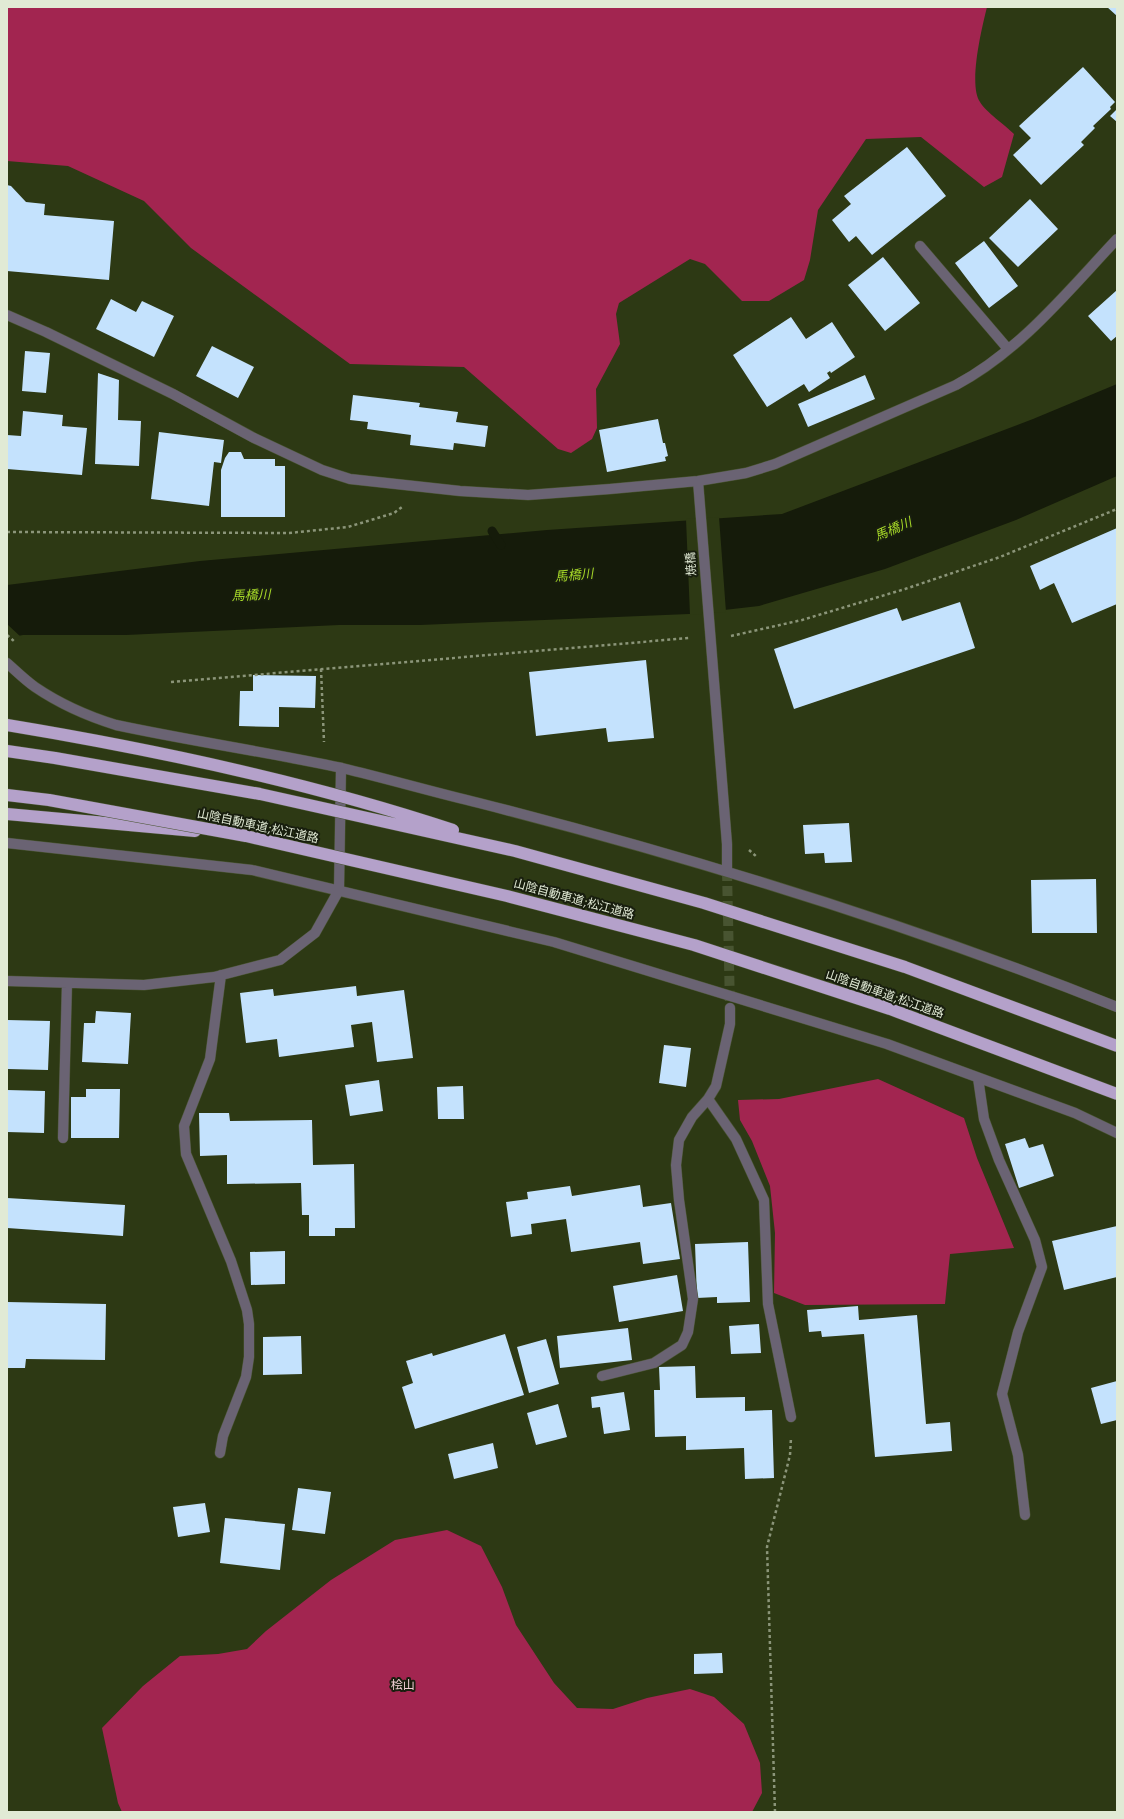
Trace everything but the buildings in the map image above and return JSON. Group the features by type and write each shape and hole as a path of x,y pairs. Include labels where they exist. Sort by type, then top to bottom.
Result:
{"highway":[{"path":"7,725 236,769 387,808 515,851"},
{"path":"7,751 260,794 515,851 704,903 898,964 1117,1046"},
{"name":"山陰自動車道;松江道路","path":"7,795 49,800 246,836 507,896 694,945 890,1009 1117,1094"},
{"path":"7,814 246,836"}],"street":[{"path":"7,316 46,332 173,394 254,438 322,470 350,479 424,487 528,495 698,481 746,473 789,458 956,384 975,374 1008,349 1053,306 1117,239"},
{"path":"920,246 1008,349"},
{"name":"焼橋","path":"698,481 708,625 727,844 727,871"},
{"path":"7,663 34,687 87,716 116,725 341,768 543,819 727,871 1035,974 1117,1007"},
{"path":"7,981 144,985 221,975 280,960 315,933 339,890 341,768"},
{"path":"7,843 252,870 554,942 887,1044 1075,1113 1117,1132"},
{"path":"220,1453 223,1436 246,1377 249,1357 250,1324 231,1261 186,1154 184,1126 210,1059 221,975"},
{"path":"63,1138 67,983"},
{"path":"602,1376 654,1363 682,1345 688,1332 693,1298 679,1200 676,1164 680,1140 692,1117 708,1099 716,1086 730,1024 730,1008"},
{"path":"978,1078 984,1119 999,1160 1035,1240 1042,1267 1018,1332 1002,1394 1018,1455 1025,1514"},
{"path":"708,1099 736,1139 764,1200 768,1304 791,1417"}],"path":[{"path":"7,532 289,532 348,527 394,513 424,487"},
{"path":"171,682 688,638 710,641 802,620 905,589 1000,557 1117,509"},
{"path":"321,669 324,765"},
{"path":"774,1812 767,1547 790,1455 791,1417"}],"green space":[{"path":"7,7 987,7 977,56 975,83 977,94 983,106 1014,134 1002,177 984,187 921,137 866,139 818,210 810,260 804,280 769,301 742,301 705,264 690,259 619,303 616,314 620,344 596,389 597,428 592,439 571,453 558,449 464,367 350,364 191,248 144,201 68,166 7,161"},
{"path":"878,1079 964,1118 977,1158 1014,1248 950,1254 945,1304 805,1305 774,1293 775,1233 770,1186 752,1141 740,1120 738,1100 779,1099"},
{"name":"桧山","path":"447,1530 481,1546 502,1587 516,1625 554,1683 577,1708 613,1709 647,1698 690,1689 714,1697 744,1724 760,1763 762,1793 752,1812 122,1812 118,1803 102,1728 143,1686 180,1656 218,1654 247,1649 266,1631 331,1580 395,1540"}],"water":[{"name":"馬橋川","path":"1117,384 1117,476 1016,520 885,569 759,606 689,614 420,625 339,625 126,635 23,635 7,638 7,585 200,561 547,530 782,514 1033,419"}],"pier":[{"path":"719,517 726,612 690,615 686,519"},
{"path":"7,624 22,638 7,640"}],"waterway":[{"path":"492,531 501,545"}],"tunnel":[{"path":"727,871 730,1008"}]}
